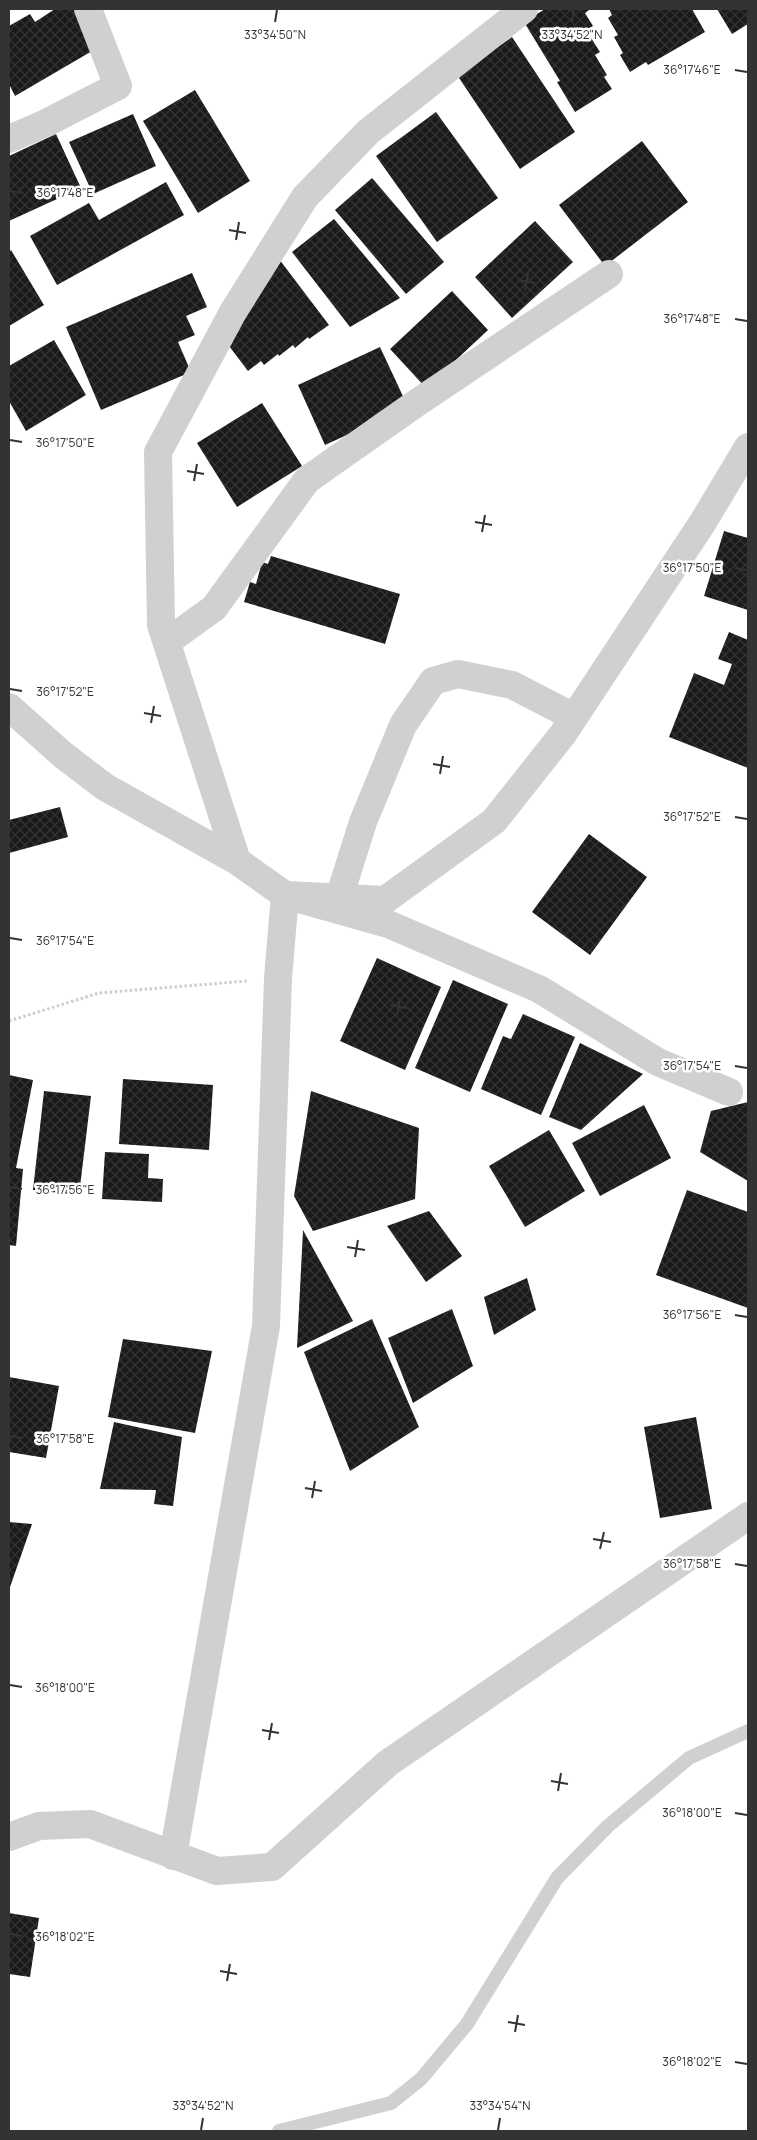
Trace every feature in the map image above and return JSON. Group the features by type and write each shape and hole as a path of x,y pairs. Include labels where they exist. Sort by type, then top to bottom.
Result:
{"street":[{"path":"9,139 46,123 118,86 88,9"},
{"path":"237,861 161,625 158,452 233,312 305,197 368,132 524,9"},
{"path":"167,642 214,608 307,480 418,402 609,274"},
{"path":"285,895 385,900 494,821 574,717 703,522 748,447"},
{"path":"339,898 363,822 403,725 433,681 458,674 512,685 574,717"},
{"path":"9,707 63,755 105,787 237,861 285,895 388,924 539,989 658,1062 729,1092"},
{"path":"9,729 38,731"},
{"path":"173,1856 266,1326 278,978 285,895"},
{"path":"9,1837 39,1826 90,1824 217,1872 272,1867 388,1764 748,1516"}],"lane":[{"path":"279,2131 391,2103 421,2079 467,2024 557,1878 608,1826 689,1758 748,1731"}],"path":[{"path":"9,1021 100,993 278,978"}],"building":[{"path":"55,9 82,9 99,47 15,96 9,84 9,26 30,14 35,22"},
{"path":"545,9 589,10 585,13 593,26 586,30 600,52 595,55 607,75 604,77 612,89 575,112 557,82 560,81 524,22"},
{"path":"609,9 692,9 705,32 648,65 646,62 630,72 620,55 623,53 614,37 618,35 608,18 612,15"},
{"path":"717,9 748,9 748,24 732,34"},
{"path":"512,37 575,132 520,169 457,75"},
{"path":"195,90 250,181 198,213 143,121"},
{"path":"436,112 498,198 437,242 376,156"},
{"path":"133,114 156,166 93,194 69,142"},
{"path":"56,134 81,188 9,221 9,156"},
{"path":"642,141 688,202 605,266 559,205"},
{"path":"372,178 444,262 406,294 335,210"},
{"path":"166,182 184,215 57,285 30,236 89,203 99,220"},
{"path":"334,219 400,298 350,327 292,252"},
{"path":"535,221 573,262 512,318 475,277"},
{"path":"11,250 44,305 9,326 9,252"},
{"path":"279,259 329,325 309,339 308,337 295,348 293,345 264,365 261,361 248,371 229,346"},
{"path":"192,273 207,307 186,316 195,335 178,342 191,372 101,410 66,327"},
{"path":"452,291 488,330 426,388 390,349"},
{"path":"54,340 86,395 26,431 9,401 9,366"},
{"path":"380,347 408,407 325,445 298,385"},
{"path":"262,403 302,466 237,507 197,443"},
{"path":"724,531 748,538 748,610 704,596"},
{"path":"271,556 400,594 385,644 244,602 250,582 256,584 262,562 268,564"},
{"path":"729,632 748,640 748,768 669,737 694,673 724,685 732,664 718,659"},
{"path":"60,807 68,837 9,853 9,820"},
{"path":"589,834 647,877 590,955 532,912"},
{"path":"377,958 441,987 405,1070 340,1041"},
{"path":"453,980 508,1004 470,1092 415,1068"},
{"path":"523,1014 575,1037 541,1115 481,1089 503,1036 511,1039"},
{"path":"580,1043 643,1074 581,1130 549,1117"},
{"path":"9,1075 33,1080 16,1168 9,1167"},
{"path":"123,1079 213,1085 209,1150 119,1144"},
{"path":"44,1091 91,1096 79,1195 33,1190"},
{"path":"311,1091 419,1128 415,1199 313,1231 294,1196"},
{"path":"748,1102 748,1181 700,1152 711,1111"},
{"path":"644,1105 671,1158 600,1196 572,1143"},
{"path":"549,1130 585,1191 525,1227 489,1166"},
{"path":"105,1152 149,1154 148,1178 163,1179 162,1202 102,1199"},
{"path":"9,1167 23,1169 16,1246 9,1245"},
{"path":"687,1190 748,1212 748,1308 656,1275"},
{"path":"429,1211 462,1256 426,1282 387,1226"},
{"path":"303,1230 353,1321 297,1348"},
{"path":"527,1278 536,1310 494,1335 484,1297"},
{"path":"452,1309 473,1366 413,1403 388,1338"},
{"path":"372,1319 419,1427 350,1471 304,1352"},
{"path":"123,1339 212,1351 195,1433 108,1417"},
{"path":"9,1377 59,1386 46,1458 9,1452"},
{"path":"696,1417 712,1509 660,1518 644,1427"},
{"path":"114,1422 182,1437 173,1506 154,1504 156,1490 100,1489"},
{"path":"9,1522 32,1524 9,1590"},
{"path":"9,1913 39,1918 30,1977 9,1974"}]}
